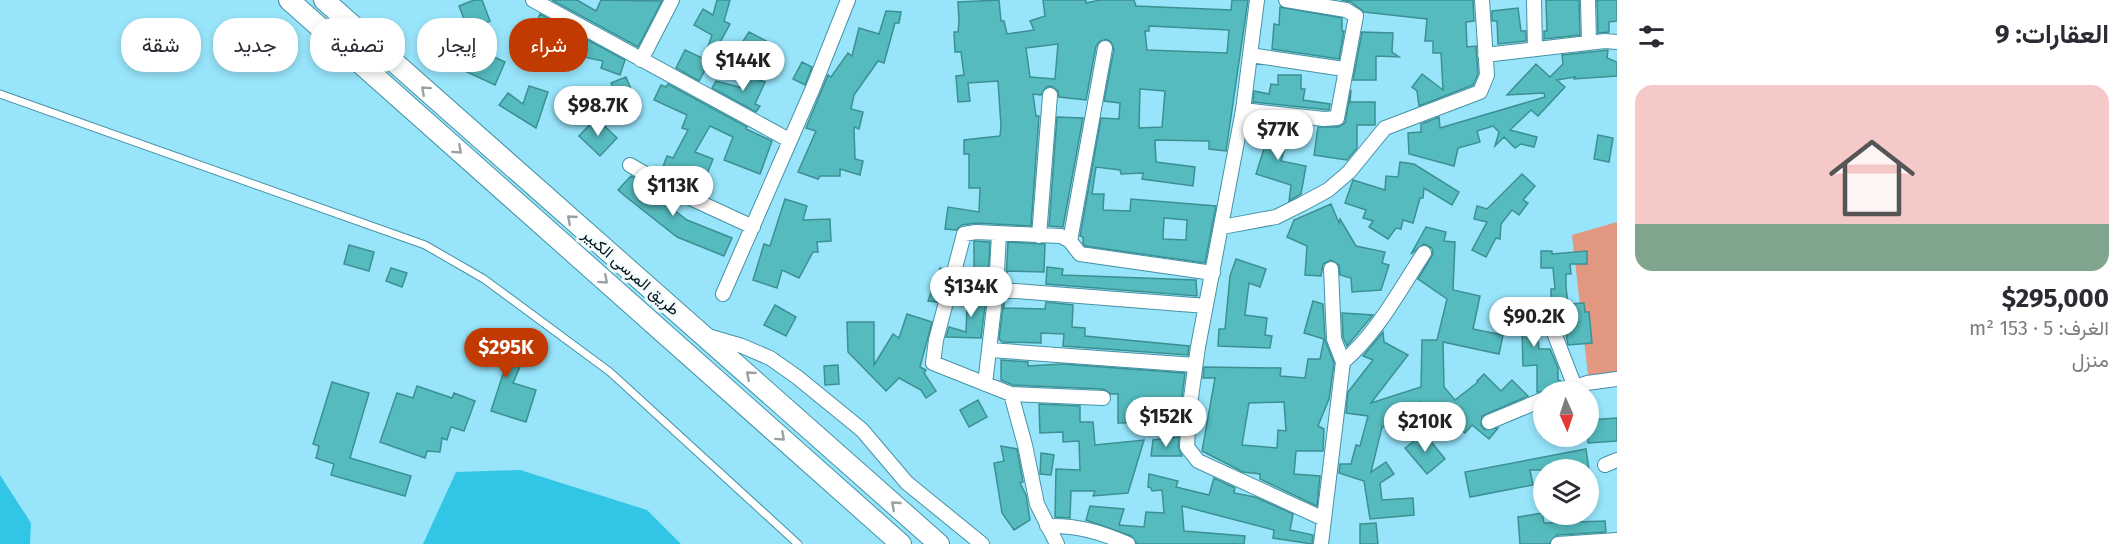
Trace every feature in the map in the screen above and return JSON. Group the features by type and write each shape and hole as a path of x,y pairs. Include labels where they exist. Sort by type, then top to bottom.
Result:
{"main road":[{"name":"طريق المرسى الكبير","path":"289,0 902,544"},
{"name":"طريق المرسى الكبير","path":"324,0 939,544"}],"street":[{"path":"533,0 789,140"},
{"path":"641,60 672,0"},
{"path":"723,294 813,88 848,0"},
{"path":"1257,0 1243,110 1195,366 1187,439 1190,453 1198,461 1324,519"},
{"path":"1243,110 1324,119 1337,118 1344,69 1356,16 1353,13 1286,0"},
{"path":"1222,227 1276,217 1302,204 1328,190 1349,172 1385,128 1480,92 1487,75 1482,0"},
{"path":"1534,0 1535,49"},
{"path":"1588,0 1589,43"},
{"path":"1485,55 1617,42"},
{"path":"1070,241 1106,48"},
{"path":"1250,55 1344,69"},
{"path":"1039,236 1050,95"},
{"path":"630,165 675,191 753,227"},
{"path":"1103,398 1011,394 933,363 936,340 964,234 976,232 1061,237 1070,241 1080,254 1213,273"},
{"path":"986,384 996,290 999,234"},
{"path":"1343,362 1363,345 1424,253"},
{"path":"1321,544 1343,362 1334,339 1331,269"},
{"path":"951,286 1206,306"},
{"path":"1544,307 1566,381"},
{"path":"705,336 742,346 770,358 797,376 862,430 907,483 981,544"},
{"path":"990,350 1195,366"},
{"path":"1599,383 1617,380"},
{"path":"1011,394 1025,445 1037,504 1057,544"},
{"path":"1488,422 1533,404"},
{"path":"1047,526 1071,525 1095,530 1128,544"},
{"path":"1558,544 1617,540"}],"lane":[{"path":"0,94 425,245 484,279 610,372 798,544"}],"shaded area":[{"path":"1617,222 1617,381 1599,383 1599,381 1589,381 1572,235"}],"water":[{"path":"520,470 647,510 681,544 423,544 456,472"},
{"path":"0,475 31,523 30,544 0,544"}],"building":[{"path":"474,0 482,0 489,18 464,18 459,6"},
{"path":"552,0 577,0 596,11 601,0 662,1 638,47"},
{"path":"717,0 730,0 724,21 730,24 699,81 676,68 685,50 704,59 712,35 694,25 703,9 713,15"},
{"path":"999,0 1001,21 1004,21 1007,34 1034,30 1030,21 1045,16 1043,0 1086,0 1086,3 1100,0 1134,0 1136,6 1231,10 1232,0 1248,0 1226,151 1209,149 1209,141 1155,140 1156,162 1195,167 1193,186 1142,179 1143,173 1121,174 1120,170 1096,167 1092,194 1104,194 1103,210 1130,211 1131,199 1216,206 1205,263 1085,246 1083,243 1083,237 1080,236 1101,118 1119,119 1120,103 1104,101 1114,49 1111,42 1106,39 1096,46 1086,100 1059,97 1058,91 1051,86 1046,87 1041,95 1033,94 1036,116 1039,116 1031,226 976,223 962,225 956,230 945,229 948,207 979,212 980,188 969,188 969,154 964,154 964,140 1000,136 1001,126 998,81 968,83 970,101 958,102 956,76 964,75 961,52 955,52 954,32 958,32 959,22 958,2","holes":["1149,26 1229,30 1227,53 1147,50 1145,31 1149,31","1058,44 1055,79 1030,77 1026,48","1140,89 1165,91 1162,127 1139,128","1164,218 1187,220 1186,240 1163,239"]},
{"path":"1341,0 1473,0 1474,21 1466,22 1467,47 1476,46 1478,74 1473,85 1419,106 1417,91 1412,87 1422,74 1443,90 1441,53 1433,53 1433,41 1425,41 1427,19 1364,12 1351,2"},
{"path":"1546,0 1579,0 1580,35 1544,39 1544,31 1547,31"},
{"path":"1597,0 1617,0 1617,21 1609,22 1609,32 1598,33"},
{"path":"1280,7 1342,18 1342,31 1344,31 1339,59 1272,49 1274,24 1279,25"},
{"path":"1518,8 1521,31 1526,31 1526,41 1498,44 1497,21 1492,21 1492,11"},
{"path":"886,11 901,12 899,23 895,23 884,63 878,61 854,95 851,109 863,112 859,129 854,127 855,159 863,161 860,175 840,169 840,176 820,176 818,179 798,172 816,131 806,128 828,75 831,77 848,53 852,56 859,28 879,34"},
{"path":"749,32 778,47 771,61 755,53 751,60 736,52"},
{"path":"1362,32 1393,33 1392,52 1399,57 1376,56 1376,80 1353,80"},
{"path":"588,40 625,60 620,75 601,68 603,61 588,58"},
{"path":"1608,50 1607,58 1617,62 1617,76 1557,80 1565,87 1538,116 1531,110 1510,130 1537,137 1534,147 1521,144 1515,148 1504,137 1495,146 1499,132 1493,126 1477,131 1480,142 1458,148 1454,166 1409,154 1408,133 1421,132 1421,124 1439,117 1440,128 1545,97 1544,93 1507,95 1536,64 1550,77 1563,64 1562,55"},
{"path":"497,58 505,62 495,85 467,72 497,72"},
{"path":"802,62 812,67 805,85 793,79"},
{"path":"1278,75 1301,75 1301,89 1305,89 1303,100 1330,104 1329,110 1253,102 1254,91 1269,94 1271,84 1278,85"},
{"path":"748,76 765,82 755,104 760,106 756,112 712,88 716,81 743,88"},
{"path":"626,77 631,89 616,95 611,83"},
{"path":"668,84 747,127 746,129 772,141 760,174 724,160 733,137 710,126 695,152 713,159 700,192 661,172 667,156 673,158 688,130 682,128 687,115 654,100 661,85 666,87"},
{"path":"529,86 548,92 536,128 499,105 508,93 523,104"},
{"path":"1351,90 1350,102 1375,102 1375,125 1357,125 1357,148 1347,160 1314,155 1318,127 1338,127 1345,123"},
{"path":"1057,117 1083,118 1063,227 1049,226"},
{"path":"596,118 617,138 600,156 579,136"},
{"path":"1250,123 1289,135 1281,161 1306,166 1301,194 1289,201 1291,185 1256,174 1268,136 1247,135"},
{"path":"1598,135 1613,138 1609,162 1594,159"},
{"path":"1400,162 1414,164 1459,192 1452,205 1424,188 1423,198 1420,198 1413,223 1403,220 1401,229 1396,228 1388,239 1369,227 1373,221 1363,218 1366,210 1345,203 1353,180 1385,190 1386,176 1398,177"},
{"path":"1522,174 1535,186 1523,200 1528,203 1519,215 1512,210 1501,224 1500,239 1496,238 1486,257 1472,250 1487,222 1474,219 1477,206 1487,209"},
{"path":"631,176 679,203 674,210 687,220 732,238 724,256 677,237 618,190"},
{"path":"785,199 807,206 803,220 830,219 831,241 817,242 818,252 813,252 799,278 782,270 777,288 753,280 764,244 770,246"},
{"path":"1331,204 1339,223 1340,219 1356,246 1385,252 1382,263 1389,265 1381,290 1352,292 1351,278 1340,275 1339,265 1331,260 1323,264 1321,276 1305,275 1307,246 1287,237 1294,220"},
{"path":"1426,227 1446,232 1444,241 1455,242 1453,290 1480,296 1473,329 1503,335 1499,354 1443,342 1444,387 1455,400 1478,382 1484,374 1501,391 1512,380 1528,396 1482,416 1481,425 1484,429 1498,428 1489,439 1472,425 1465,433 1459,428 1455,433 1440,420 1453,409 1434,414 1420,402 1420,417 1382,427 1371,472 1386,462 1394,474 1380,483 1382,500 1413,498 1414,515 1370,519 1364,481 1339,473 1340,464 1351,464 1356,445 1360,446 1368,416 1346,413 1348,392 1373,360 1363,356 1383,332 1384,342 1408,355 1371,403 1421,387 1422,340 1437,340 1447,299 1418,279 1433,254 1432,248 1424,244 1411,254"},
{"path":"974,241 990,242 988,280 974,279"},
{"path":"1008,242 1045,244 1044,272 1007,271 1006,278"},
{"path":"349,245 374,252 369,271 344,264"},
{"path":"1541,251 1552,251 1552,254 1587,251 1587,264 1570,264 1571,274 1566,274 1566,287 1568,304 1584,303 1585,312 1589,312 1592,343 1568,345 1565,327 1561,327 1551,302 1551,289 1555,289 1553,268 1541,268"},
{"path":"1236,259 1266,269 1260,287 1249,283 1245,315 1267,318 1265,335 1272,336 1270,348 1218,346 1219,329 1225,329 1230,276"},
{"path":"1047,267 1063,269 1062,275 1196,280 1197,296 1046,284"},
{"path":"391,268 407,273 402,287 386,281"},
{"path":"940,268 945,270 937,302 928,301"},
{"path":"957,296 986,298 981,338 946,337 949,327 966,332 967,306 955,305"},
{"path":"1004,299 1004,308 1045,309 1046,302 1073,305 1072,327 1085,328 1085,336 1189,346 1188,355 1063,346 1064,334 1041,333 1041,343 1002,342 999,339"},
{"path":"1313,301 1323,304 1325,340 1334,363 1329,399 1318,426 1324,429 1323,451 1296,451 1294,474 1320,476 1317,506 1260,479 1260,474 1243,472 1202,451 1215,378 1203,378 1204,367 1281,368 1280,376 1305,378 1308,359 1320,359 1324,339 1304,333","holes":["1284,402 1286,431 1278,430 1277,448 1242,445 1249,403"]},
{"path":"775,305 796,317 786,336 764,325"},
{"path":"1506,309 1524,309 1524,313 1536,312 1543,329 1537,329 1539,349 1550,349 1558,368 1558,380 1560,381 1537,381 1537,365 1523,366 1522,331 1507,333"},
{"path":"1342,313 1373,315 1347,346 1343,337"},
{"path":"907,314 932,322 920,367 926,370 924,373 936,391 926,398 921,390 899,378 886,391 848,352 847,322 874,322 874,365 893,334 899,338"},
{"path":"475,335 525,355 513,383 536,390 526,422 491,411 505,368 467,353"},
{"path":"1001,360 1028,362 1028,366 1062,364 1185,373 1179,422 1118,423 1118,394 1111,394 1103,389 1013,385 1001,380"},
{"path":"838,365 839,384 825,385 824,366"},
{"path":"332,382 369,393 350,458 411,476 405,496 331,475 334,464 316,458 319,446 313,444"},
{"path":"417,386 452,398 454,393 475,401 464,431 451,427 447,440 442,438 440,452 427,451 425,458 380,442 397,393 413,398"},
{"path":"978,400 987,417 969,427 960,410"},
{"path":"1039,404 1080,406 1080,422 1093,422 1095,445 1144,440 1128,493 1093,496 1095,491 1071,491 1070,518 1055,517 1056,469 1080,470 1079,441 1063,442 1063,432 1040,433"},
{"path":"1617,418 1617,441 1599,442 1599,419"},
{"path":"1424,433 1445,459 1427,474 1405,448"},
{"path":"1179,437 1178,447 1182,456 1151,456 1153,440"},
{"path":"1001,446 1017,449 1023,482 1020,483 1026,495 1030,520 1014,530 1002,513 994,463 1004,461"},
{"path":"1586,449 1587,459 1533,459"},
{"path":"1041,453 1054,455 1051,475 1040,474"},
{"path":"1533,459 1533,470 1530,470 1533,485 1470,497 1465,472"},
{"path":"1149,474 1178,481 1176,487 1209,495 1214,478 1235,488 1234,493 1255,497 1293,514 1290,530 1313,535 1312,544 1273,538 1274,530 1182,506 1184,531 1245,536 1244,544 1137,544 1131,536 1086,520 1090,506 1124,509 1119,525 1144,527 1146,512 1164,513 1162,490 1152,491 1148,487"},
{"path":"1533,514 1533,525 1599,525 1599,521 1605,521 1606,532 1557,535 1549,544 1520,544 1518,517"},
{"path":"1376,523 1378,544 1360,544 1360,524"}]}
